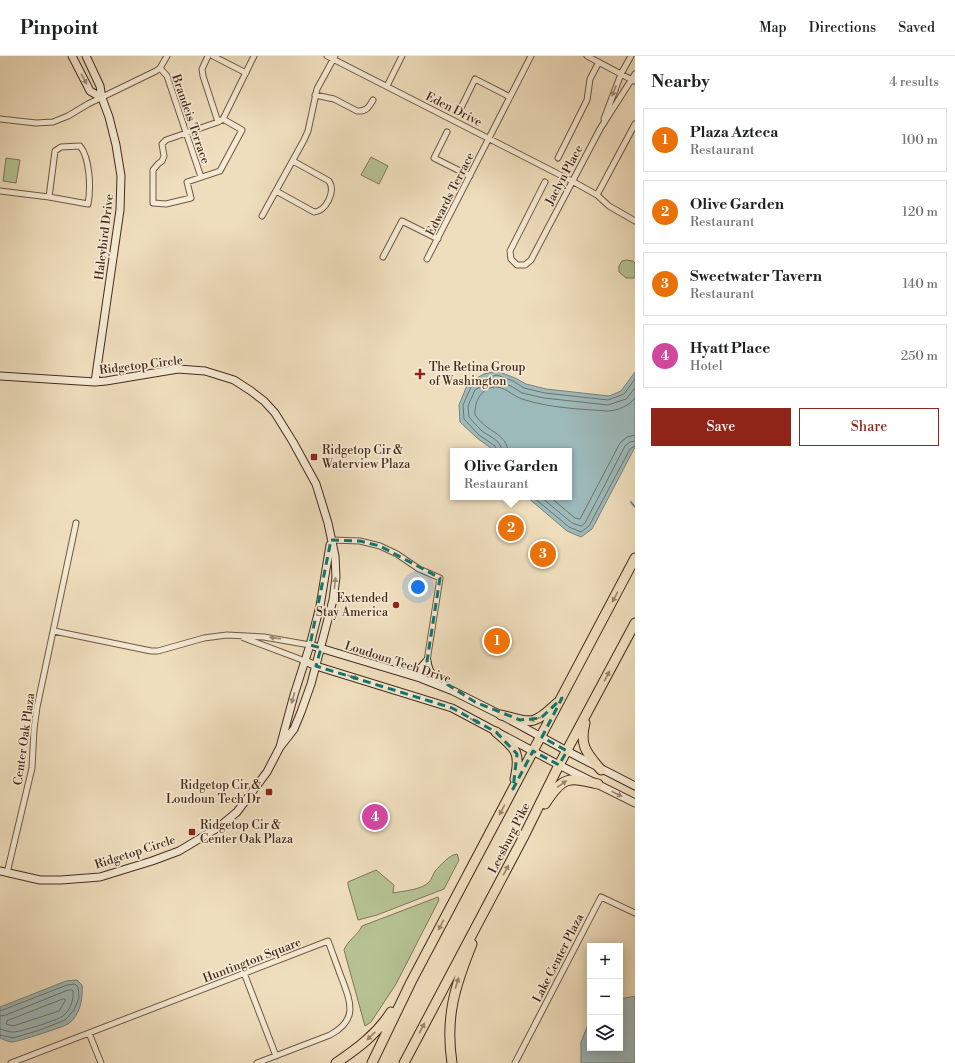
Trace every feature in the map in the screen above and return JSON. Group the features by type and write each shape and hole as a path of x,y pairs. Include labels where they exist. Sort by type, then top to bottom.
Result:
{"highway":[{"path":"542,737 635,558"},
{"name":"Leesburg Pike","path":"404,1063 523,838 559,765 635,623"},
{"path":"501,715 520,720 534,721 541,718 562,698"},
{"path":"589,710 582,734 583,741 586,751 601,770"},
{"path":"496,732 512,746 517,754 518,769 513,789"},
{"name":"Leesburg Pike","path":"372,1063 411,982 533,751 542,737"},
{"path":"523,838 560,784 569,780 577,779 598,784"},
{"path":"452,1063 450,1035 452,1005 455,990 460,972 489,902"},
{"path":"336,1063 373,1035 386,1020 411,982"}],"street":[{"path":"72,56 90,91 102,98"},
{"name":"Haleybird Drive","path":"86,56 100,86 102,98 113,131 119,158 121,195 95,382"},
{"path":"0,119 36,123 52,122 68,116 149,75 160,68 168,56"},
{"path":"208,56 202,69 203,76 218,122"},
{"path":"213,56 246,73"},
{"path":"223,119 242,130 220,171 187,182 191,198 166,204 153,203 153,170 162,161 164,156 162,144 166,140 223,119 254,56"},
{"name":"Eden Drive","path":"327,56 334,57 387,86 572,181 597,195 609,206 635,221"},
{"path":"387,86 402,56"},
{"name":"Edwards Terrace","path":"427,259 531,56"},
{"path":"587,56 621,74 634,78"},
{"name":"Jaclyn Place","path":"600,129 621,74 631,56"},
{"path":"262,216 304,140 308,131 317,89 334,57"},
{"path":"558,158 587,100 590,79 599,62"},
{"name":"Brandeis Terrace","path":"160,68 167,76 201,177"},
{"name":"Jaclyn Place","path":"545,182 510,252 510,259 513,263 521,266 528,263 600,129 634,78"},
{"path":"460,110 476,79 510,97"},
{"path":"315,95 334,99 357,111 362,111 369,107 373,100"},
{"path":"597,195 635,124"},
{"path":"447,132 434,158 470,176"},
{"path":"0,191 49,197 88,204 90,182 84,151 80,146 61,147 55,151 49,197"},
{"path":"276,191 314,212 322,210 325,206 332,193 329,181 293,161"},
{"path":"383,257 402,221 438,239"},
{"name":"Ridgetop Circle","path":"0,376 95,382 164,371 191,369 217,374 234,380 264,401 275,413 305,462 316,484 328,523 335,556 336,577 334,600 316,666 301,712 294,729 280,747 267,772 242,807 219,827 179,851 100,877 86,879 40,880 3,872"},
{"name":"Center Oak Plaza","path":"3,872 32,768 37,707 76,523"},
{"path":"331,540 360,541 380,546 397,554 419,569 440,578 427,661 428,669 431,674 453,691"},
{"name":"Ridgetop Circle","path":"280,747 310,645 325,578 331,540"},
{"path":"54,631 151,651 215,636 264,637 310,645"},
{"path":"240,636 316,666 452,708 559,765 635,803"},
{"name":"Loudoun Tech Drive","path":"310,645 403,673 453,691 501,715 601,770 634,785"},
{"path":"403,673 417,670 427,661"},
{"name":"Lake Center Plaza","path":"515,1063 601,896 635,913"},
{"name":"Huntington Square","path":"11,1063 328,941 350,1001 350,1013 347,1020 338,1031 330,1035 257,1063"},
{"path":"244,974 276,1056"},
{"path":"89,1033 101,1063"}],"highlighted area":[{"path":"331,540 360,541 380,546 440,578 427,661 431,674 475,702 520,720 541,718 562,698 542,737 567,751 559,765 533,751 513,789 517,754 496,732 452,708 316,666 321,648 310,645"}],"green space":[{"path":"371,157 388,166 379,184 361,175"},
{"path":"6,158 20,160 16,183 3,181"},
{"path":"622,261 633,261 635,263 635,278 626,278 619,272 619,266"},
{"path":"457,854 459,860 444,889 377,915 358,920 348,882 376,870 394,885 393,893 422,887 429,882 435,871 442,863 451,856"},
{"path":"438,897 439,900 396,984 371,1022 365,1026 344,950 345,947 362,926"}],"water":[{"path":"497,371 526,384 546,389 609,396 621,391 635,372 635,447 592,529 581,537 567,531 531,500 572,500 572,448 491,448 477,438 460,422 459,405 468,383 484,374"},
{"path":"77,980 82,985 82,996 78,1012 72,1021 49,1031 16,1041 10,1042 0,1038 0,1007 66,981"},
{"path":"635,996 635,1063 581,1063 581,1042 587,1027 587,1051 623,1051 623,998"}],"waterway":[{"path":"631,502 635,507"}],"place":[{"name":"The Retina Group of Washington","path":"420,374"},
{"name":"Ridgetop Cir & Waterview Plaza","path":"314,457"},
{"name":"Olive Garden","path":"511,528"},
{"name":"Sweetwater Tavern","path":"543,554"},
{"name":"Extended Stay America","path":"396,605"},
{"name":"Plaza Azteca","path":"497,641"},
{"name":"Ridgetop Cir & Loudoun Tech Dr","path":"269,792"},
{"name":"Hyatt Place","path":"375,817"},
{"name":"Ridgetop Cir & Center Oak Plaza","path":"192,832"}]}
